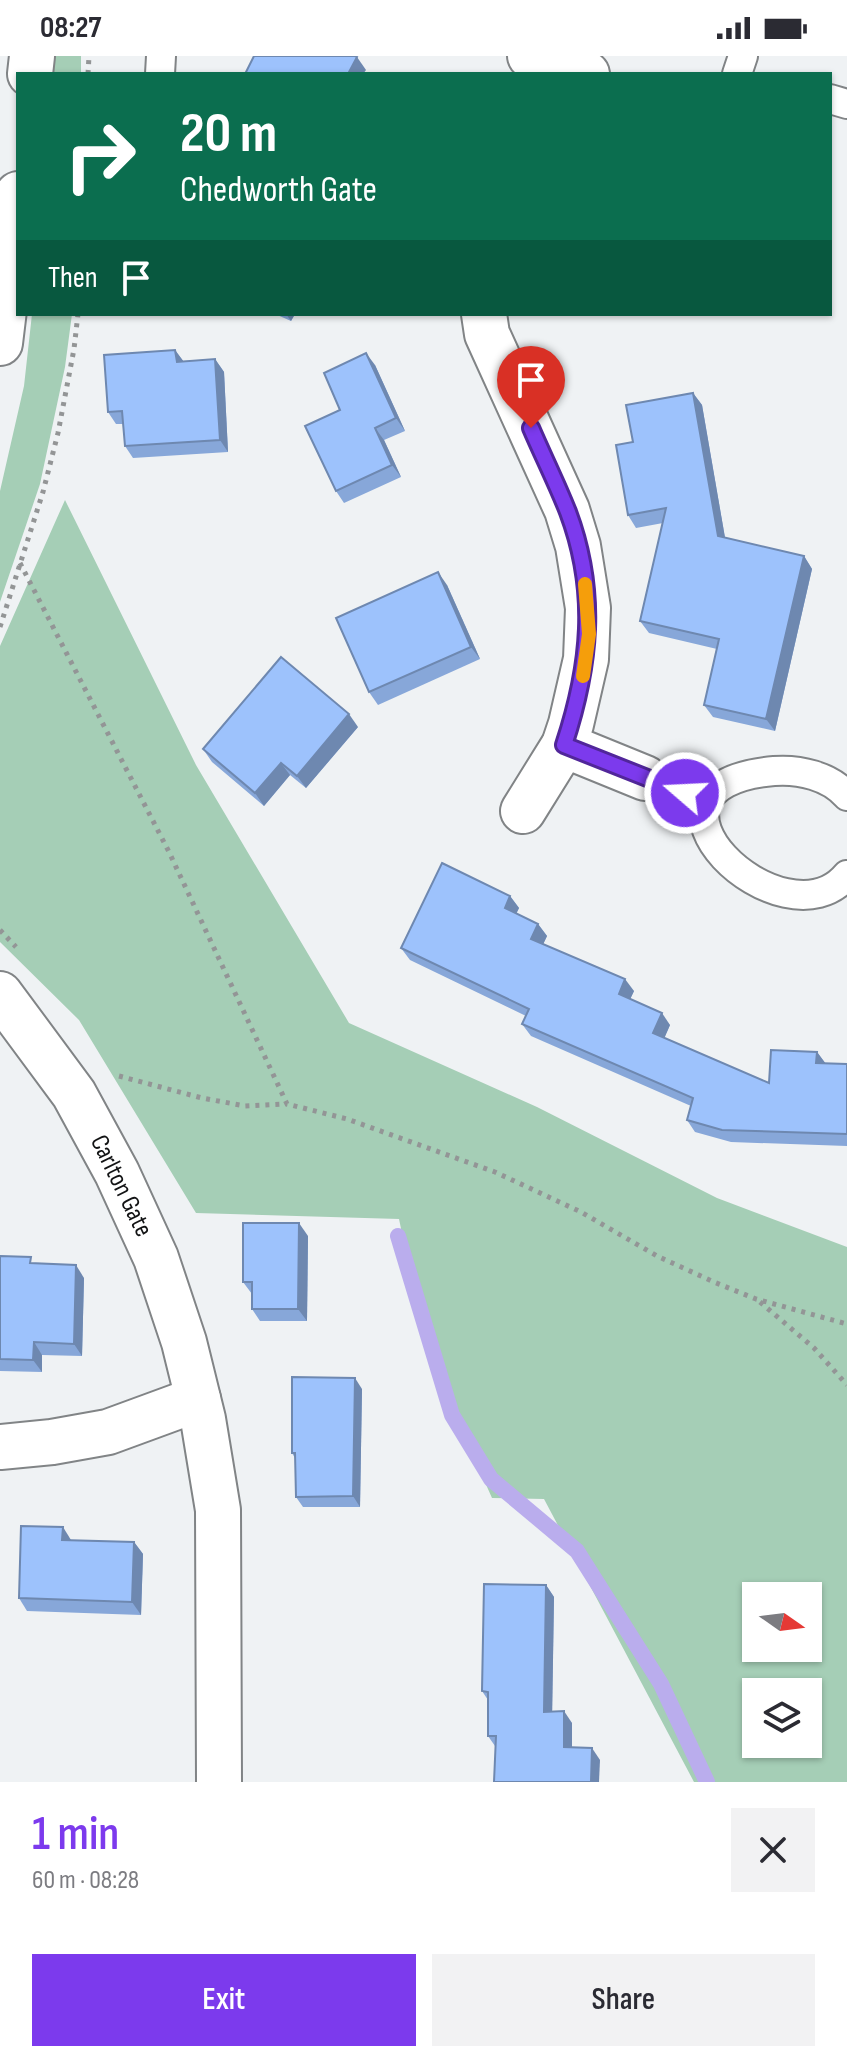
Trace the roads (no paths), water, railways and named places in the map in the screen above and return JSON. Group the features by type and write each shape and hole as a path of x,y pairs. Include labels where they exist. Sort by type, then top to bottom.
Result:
{"street":[{"path":"533,64 576,72"},
{"path":"0,343 16,211"},
{"path":"484,316 487,334 567,510 588,608 586,659 564,745 523,811"},
{"path":"564,745 645,778"},
{"name":"Carlton Gate","path":"0,994 74,1094 117,1173 156,1258 184,1342 198,1399 218,1510 219,1782"},
{"path":"0,1447 108,1432 198,1399"}],"lane":[{"path":"847,796 825,780 809,774 781,771 749,775 720,786 706,800 703,819 721,856 759,884 779,891 812,894 830,888 847,875"},
{"path":"645,778 706,800"}],"waterway":[{"path":"398,1236 452,1415 491,1479 577,1551 661,1684 707,1782"}]}
